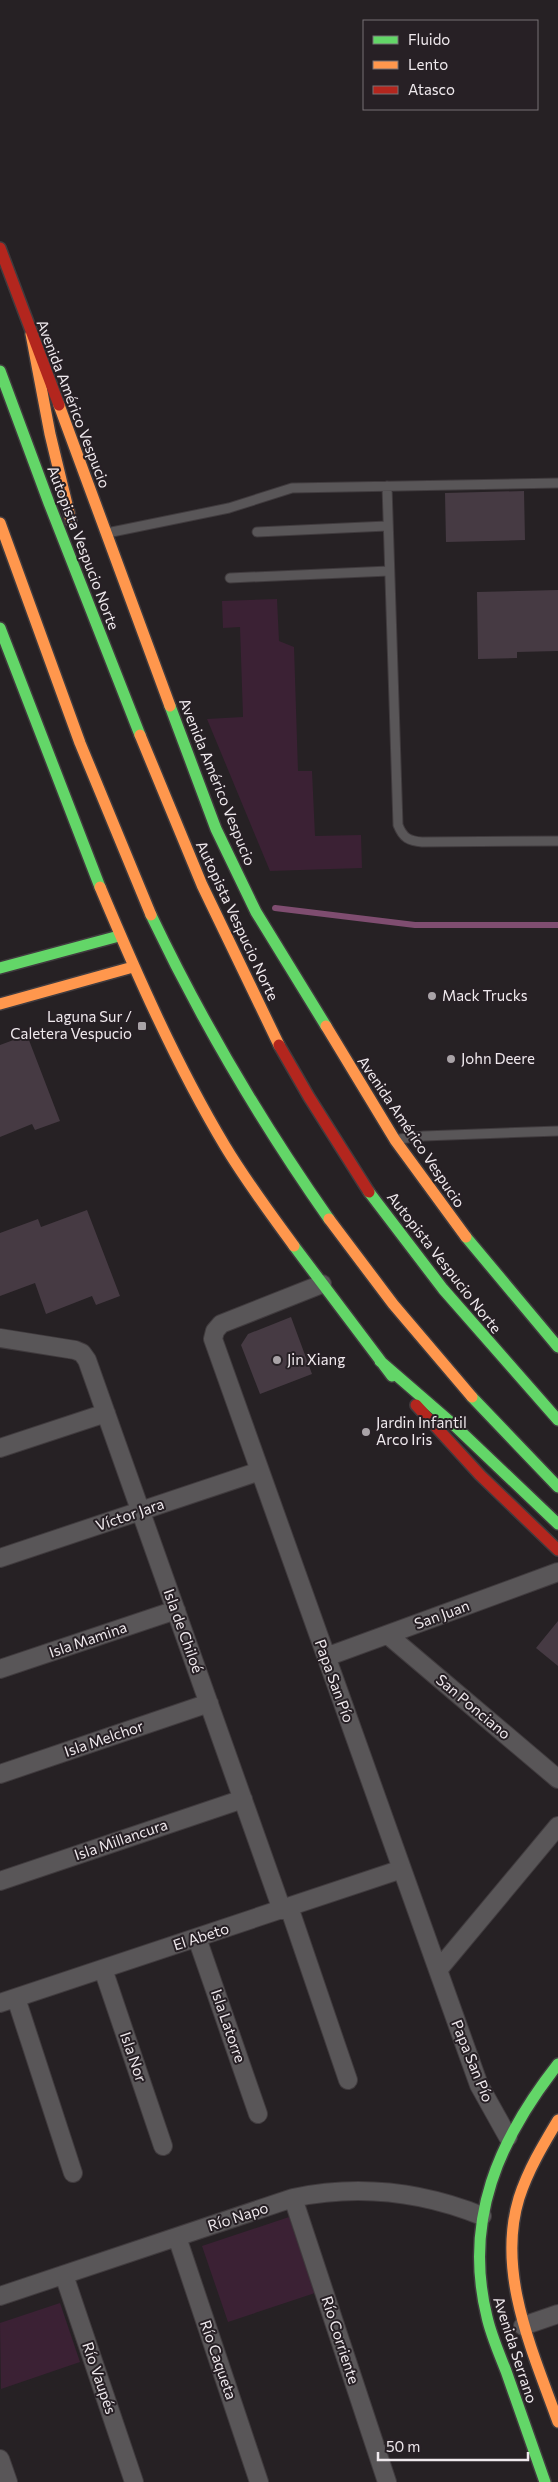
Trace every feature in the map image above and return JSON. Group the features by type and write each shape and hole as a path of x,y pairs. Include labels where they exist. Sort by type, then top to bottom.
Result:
{"main road":[{"name":"Avenida Américo Vespucio","path":"0,248 216,828 248,897 395,1140 427,1186 490,1268 558,1347"},
{"path":"31,334 50,434 75,535 88,603"},
{"name":"Autopista Vespucio Norte","path":"0,372 88,603 211,904 231,951 282,1049 339,1147 410,1248 482,1337 558,1420"},
{"path":"0,522 55,676 125,855 172,959 234,1074 302,1182 369,1274 463,1389 558,1486"},
{"path":"0,628 119,936 133,968 217,1132 250,1184 380,1361 480,1475 558,1550"},
{"path":"0,968 119,936"},
{"path":"0,1004 133,968"},
{"path":"380,1361 455,1426 558,1524"},
{"name":"Avenida Serrano","path":"545,2482 493,2338 482,2298 478,2256 482,2216 496,2163 522,2111 558,2064"},
{"name":"Avenida Serrano","path":"558,2120 531,2167 517,2206 513,2226 511,2268 514,2289 524,2326 558,2422"}],"street":[{"name":"Papa San Pío","path":"322,1284 221,1324 213,1335 214,1344 479,2085 508,2137"},
{"name":"Isla de Chiloé","path":"0,1338 75,1350 82,1353 87,1360 243,1799 286,1909 348,2080"},
{"path":"0,1448 106,1413"},
{"name":"Víctor Jara","path":"0,1558 260,1471"},
{"name":"San Juan","path":"326,1657 558,1572"},
{"name":"Isla Mamina","path":"0,1669 176,1610"},
{"name":"San Ponciano","path":"388,1634 558,1779"},
{"name":"Isla Melchor","path":"0,1774 209,1703"},
{"name":"Isla Millancura","path":"0,1881 243,1799"},
{"path":"438,1970 558,1826"},
{"name":"El Abeto","path":"8,2000 402,1869"},
{"name":"Isla Latorre","path":"197,1938 258,2114"},
{"name":"Isla Nor","path":"103,1969 163,2146"},
{"path":"8,2000 73,2173"},
{"name":"Río Napo","path":"0,2296 293,2198 332,2191 377,2190 449,2203 482,2216"},
{"name":"Río Corriente","path":"293,2198 387,2482"},
{"name":"Río Caqueta","path":"177,2237 259,2482"},
{"name":"Río Vaupés","path":"64,2275 134,2482"},
{"path":"524,2326 558,2314"},
{"path":"0,2459 8,2482"}],"lane":[{"path":"107,533 229,508 292,488 558,483"},
{"path":"386,486 398,825 401,833 406,839 422,842 558,841"},
{"path":"257,532 387,526"},
{"path":"230,578 389,571"},
{"path":"395,1140 424,1136 558,1131"}],"shaded area":[{"path":"277,599 279,641 294,647 298,771 312,771 315,836 361,835 362,868 270,871 207,719 243,717 240,627 223,628 222,601"},
{"path":"289,2217 315,2293 228,2322 202,2246"},
{"path":"60,2303 80,2362 1,2389 0,2323"}],"building":[{"path":"524,491 525,540 446,542 445,493"},
{"path":"558,590 558,651 517,652 517,658 478,659 477,592"},
{"path":"27,1035 60,1121 35,1130 32,1124 0,1137 0,1045"},
{"path":"87,1210 120,1296 96,1305 92,1296 46,1314 35,1283 0,1296 0,1233 38,1219 41,1227"},
{"name":"Jin Xiang","path":"291,1317 312,1374 260,1394 241,1345 248,1334"},
{"path":"558,1621 558,1666 536,1648"}],"waterway":[{"path":"275,908 415,925 558,925"}],"traffic: fast":[{"path":"0,371 49,503 140,735"},
{"path":"0,628 100,887"},
{"path":"170,706 216,829 256,912 326,1026"},
{"path":"151,915 191,994 234,1071 280,1146 329,1219"},
{"path":"0,968 119,936"},
{"path":"369,1192 443,1289 558,1420"},
{"path":"466,1237 558,1347"},
{"path":"294,1246 392,1376"},
{"path":"380,1361 455,1426 558,1524"},
{"path":"472,1397 558,1487"},
{"path":"545,2482 487,2317 481,2281 480,2247 483,2214 491,2182 503,2151 537,2092 558,2064"}],"traffic: slow":[{"path":"31,334 50,434 71,521"},
{"path":"59,405 170,706"},
{"path":"0,523 80,743 151,915"},
{"path":"140,735 202,885 279,1045"},
{"path":"100,887 158,1019 207,1115 241,1172 294,1246"},
{"path":"0,1004 133,967"},
{"path":"326,1026 395,1140 466,1237"},
{"path":"329,1219 393,1304 472,1397"},
{"path":"558,2120 541,2148 519,2198 513,2226 512,2255 520,2312 558,2422"}],"traffic: jam":[{"path":"0,248 59,405"},
{"path":"279,1045 309,1097 369,1192"},
{"path":"416,1405 480,1475 558,1550"}],"place":[{"name":"Mack Trucks","path":"432,996"},
{"name":"Laguna Sur / Caletera Vespucio","path":"142,1026"},
{"name":"John Deere","path":"451,1059"},
{"name":"Jin Xiang","path":"277,1360"},
{"name":"Jardin Infantil Arco Iris","path":"366,1432"}]}
